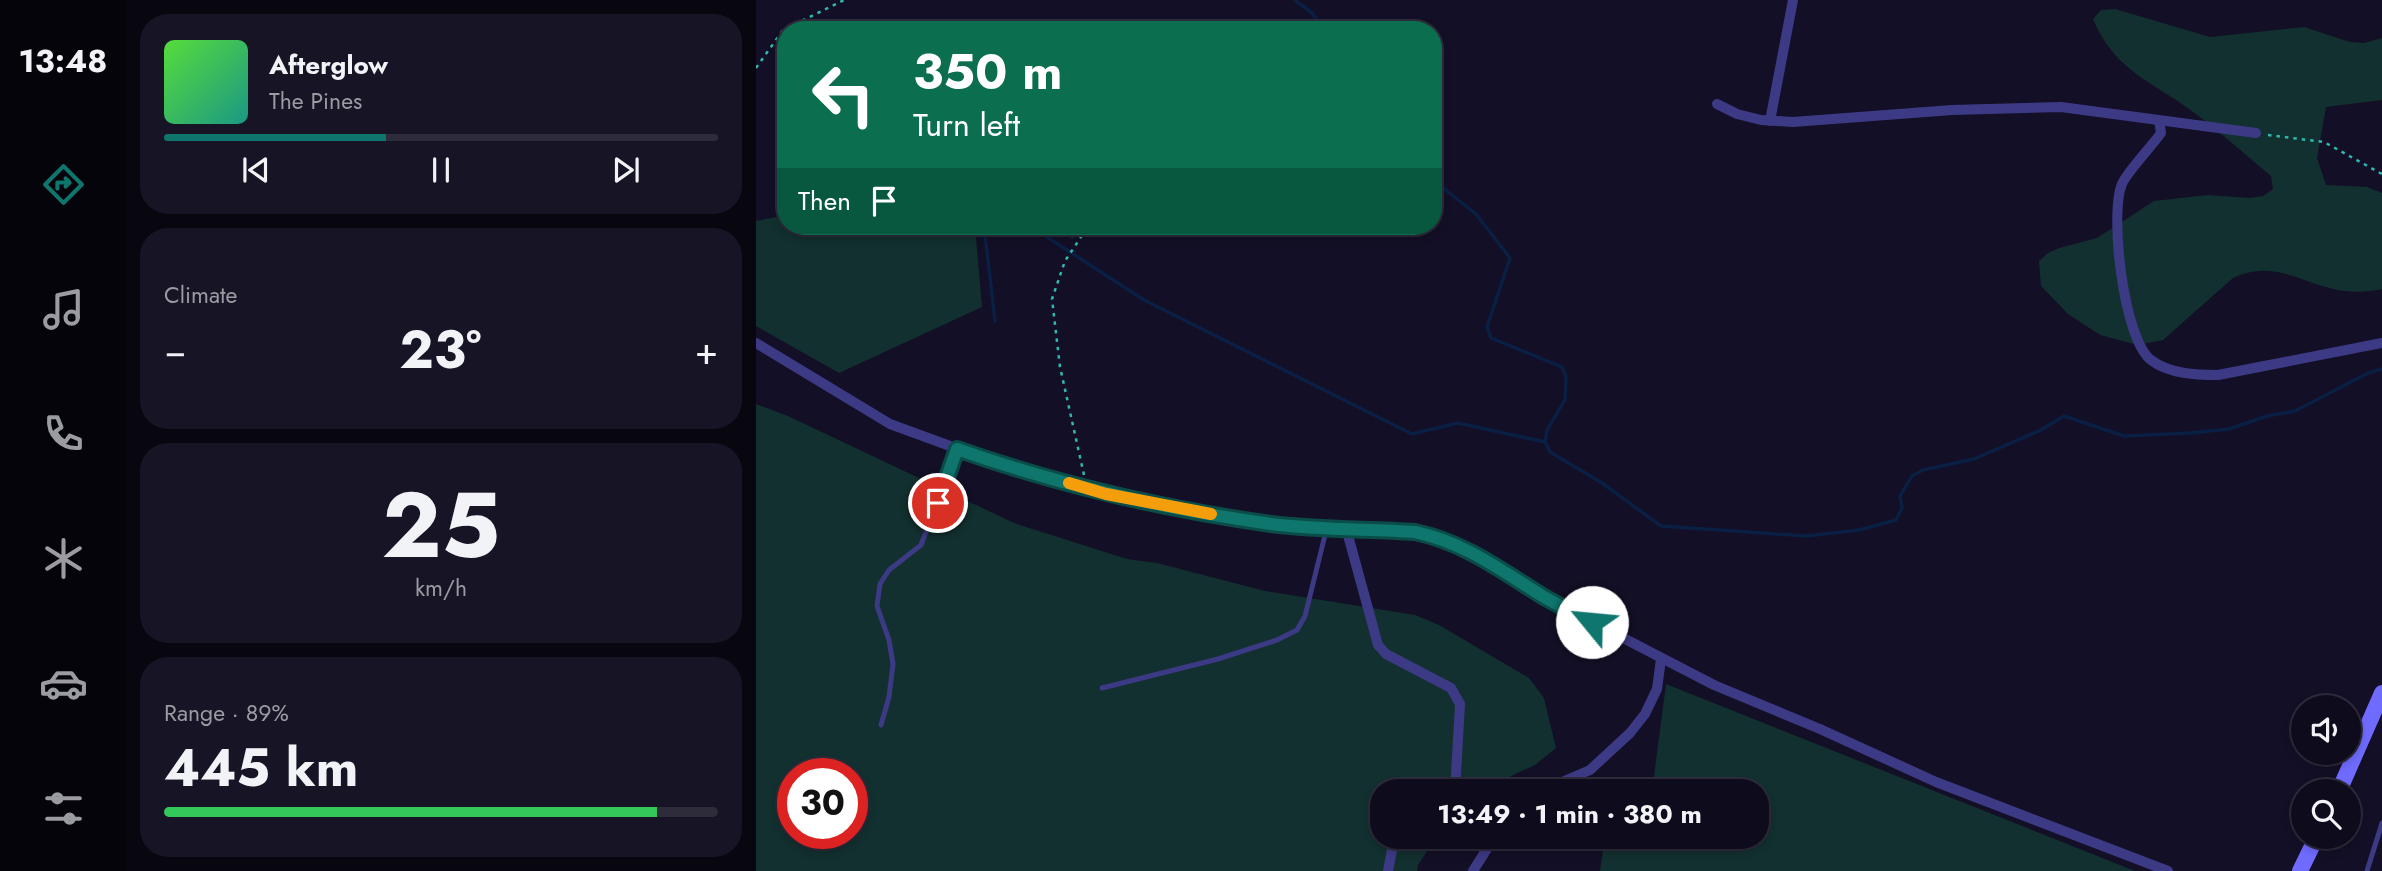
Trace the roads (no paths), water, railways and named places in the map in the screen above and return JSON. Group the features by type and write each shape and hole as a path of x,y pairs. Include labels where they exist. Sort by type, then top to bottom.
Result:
{"main road":[{"path":"2344,779 2382,693"},
{"path":"2300,871 2311,849"}],"street":[{"path":"1770,121 1793,0"},
{"path":"1717,104 1737,114 1770,121 1793,122 1939,111 2061,107 2256,133"},
{"path":"2159,121 2161,133 2122,184 2117,220 2126,309 2138,346 2151,361 2195,375 2218,374 2382,343"},
{"path":"756,343 890,424 991,461 1087,488 1185,509 1274,524 1415,532 1437,537 1475,553 1546,598 1714,685 1820,729 1936,782 2168,871"},
{"path":"1346,528 1378,645 1386,654 1451,688 1457,695 1460,704 1456,779"},
{"path":"1569,779 1590,770 1630,733 1645,714 1657,689 1661,659"},
{"path":"1388,871 1393,849"},
{"path":"1473,871 1487,849"}],"lane":[{"path":"881,725 889,697 893,664 889,640 877,606 880,584 889,570 922,545 957,449"},
{"path":"1102,688 1218,659 1277,640 1297,630 1305,616 1327,527"},
{"path":"2367,871 2382,823"}],"waterway":[{"path":"1295,0 1318,21"},
{"path":"1442,187 1476,214 1510,258 1487,327 1491,338 1562,367 1566,377 1565,400 1547,430 1545,442 1550,452 1602,483 1661,526 1807,536 1859,530 1896,520 1902,508 1900,496 1912,476 1923,470 1974,459 2041,430 2064,416 2124,436 2229,429 2267,416 2295,411 2368,373 2382,369"},
{"path":"985,235 995,321"},
{"path":"1044,235 1144,300 1412,434 1458,423 1545,442"}]}
